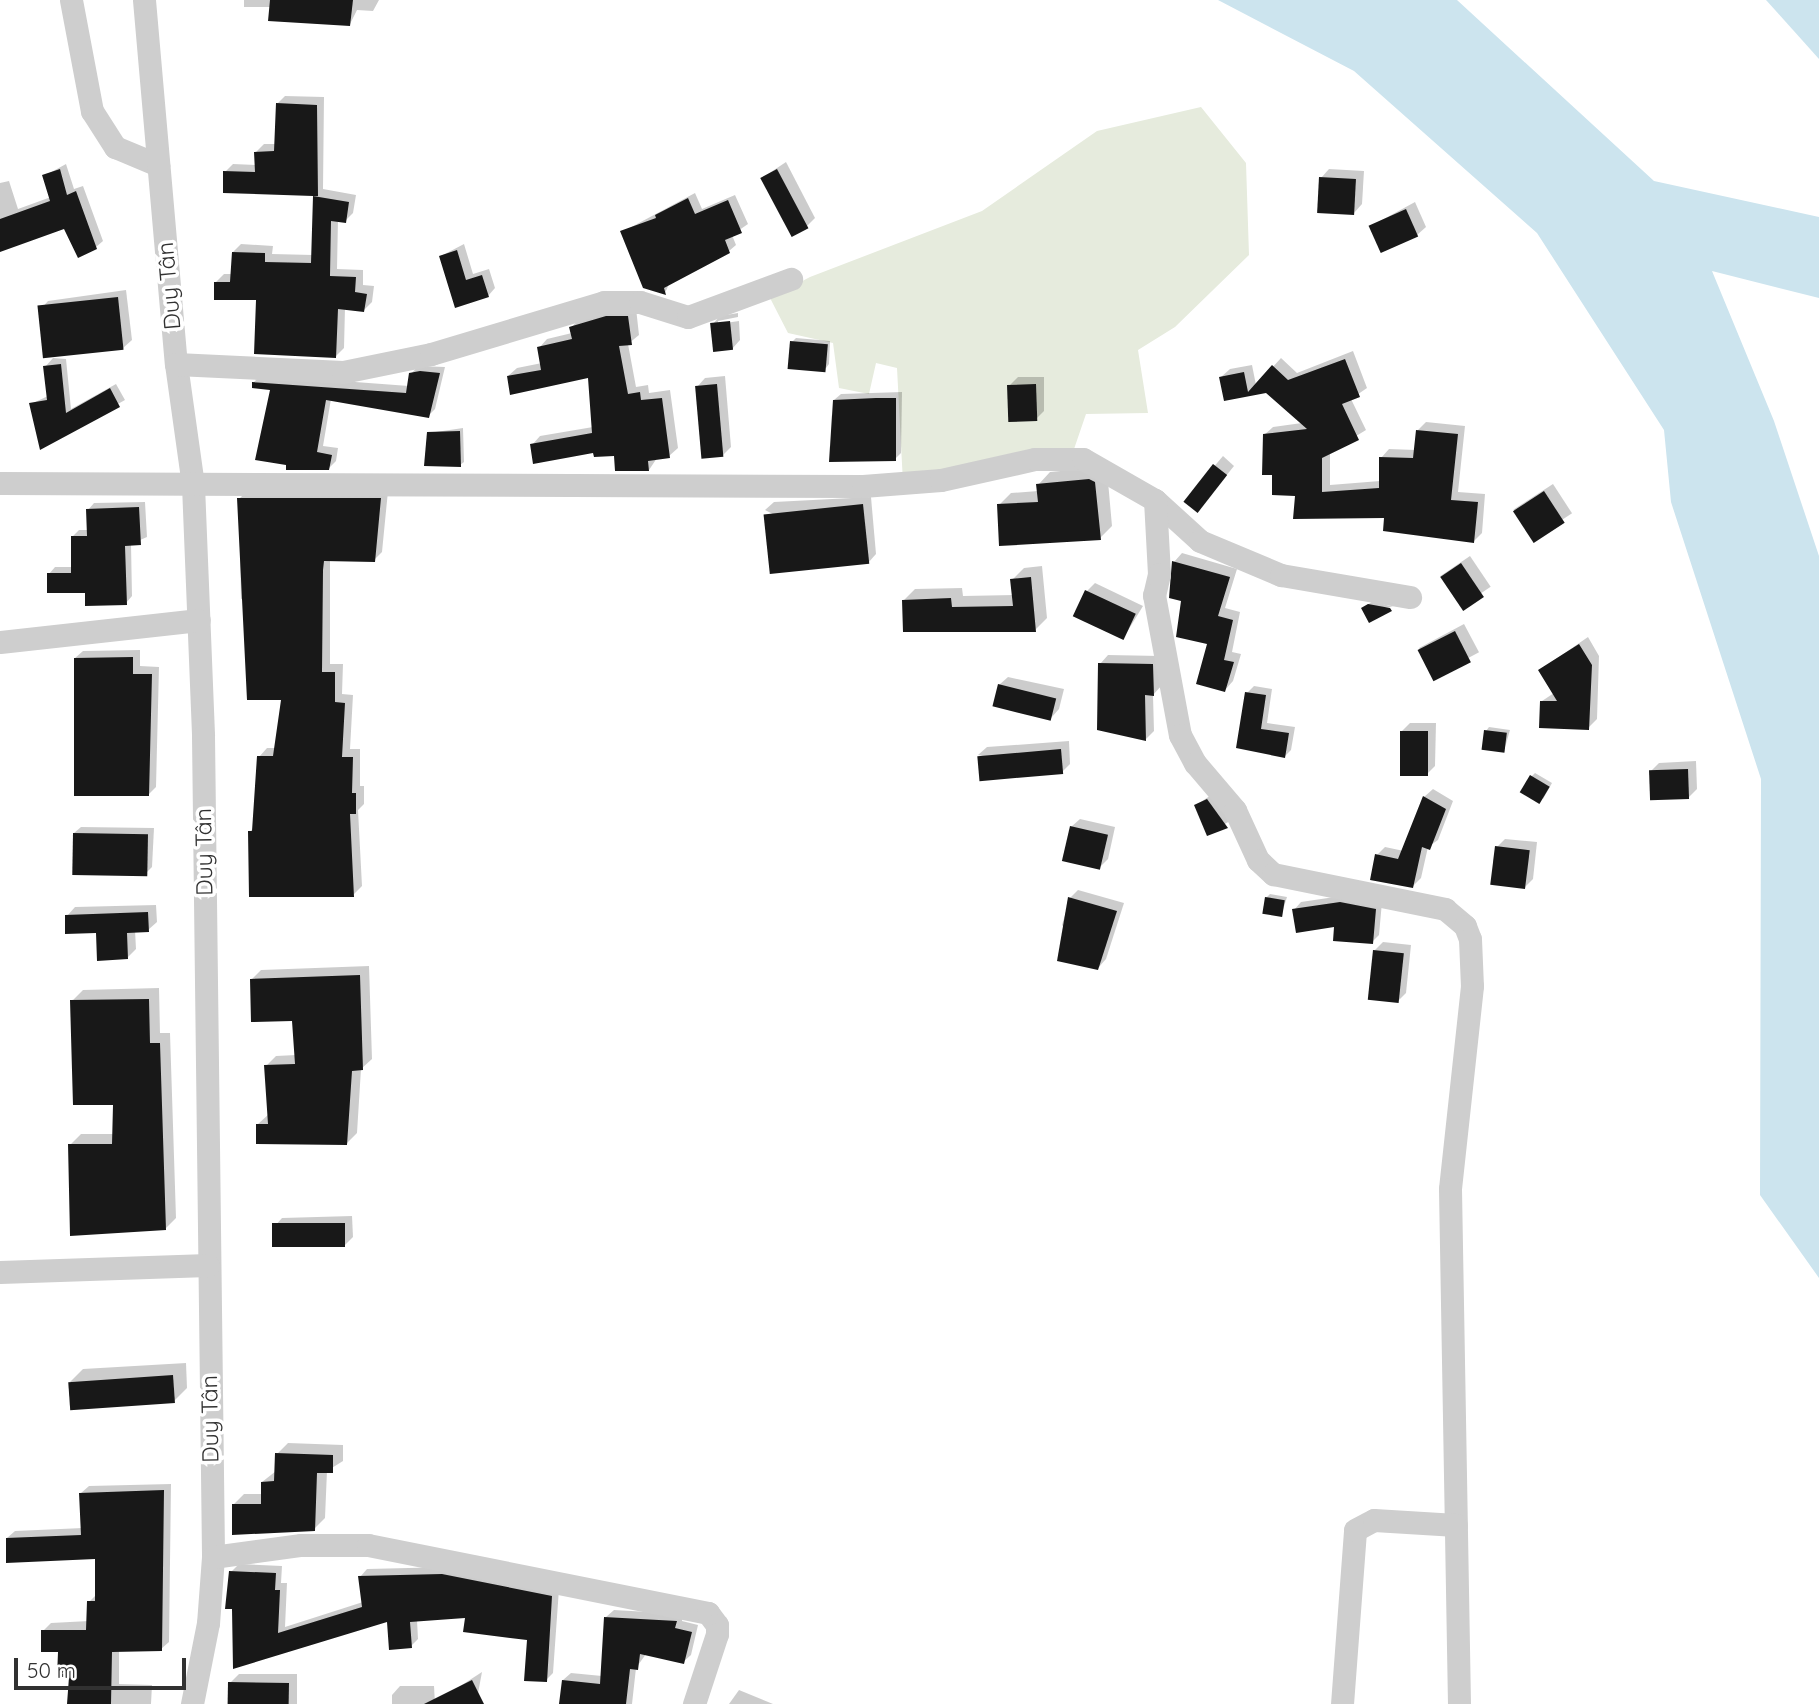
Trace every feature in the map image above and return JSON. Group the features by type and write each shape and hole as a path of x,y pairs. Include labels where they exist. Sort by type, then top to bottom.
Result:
{"street":[{"path":"71,0 92,111 115,147 158,165"},
{"name":"Duy Tân","path":"144,0 176,364 193,485 199,620 213,1557 208,1623 192,1704"},
{"path":"176,364 343,372 430,354 604,302 640,302 688,317 791,279"},
{"path":"0,483 863,486 942,480 1035,459 1083,459 1155,500 1200,541 1280,575 1410,597"},
{"path":"1155,500 1159,574 1155,603 1180,735 1195,763 1235,810 1258,860 1273,874 1445,909 1465,926 1471,939 1472,986 1450,1189 1459,1704"},
{"path":"0,642 199,620"},
{"path":"0,1272 208,1265"},
{"path":"1342,1704 1355,1530 1374,1520 1456,1524"},
{"path":"213,1557 301,1545 368,1545 708,1614 717,1625 717,1634 694,1704"}],"shaded area":[{"path":"1201,107 1246,163 1249,255 1175,327 1138,350 1148,413 1086,414 1073,452 903,483 897,368 876,363 869,394 839,388 833,343 788,333 770,298 810,277 982,211 1097,131"}],"water":[{"path":"1218,0 1457,0 1654,181 1819,217 1819,298 1712,271 1774,421 1819,556 1819,1278 1760,1195 1761,779 1671,502 1664,430 1537,233 1354,71"},
{"path":"1766,0 1819,0 1819,59"}],"building":[{"path":"270,0 353,0 350,26 268,21"},
{"path":"276,103 317,105 318,196 223,193 223,171 255,172 254,152 274,151"},
{"path":"60,169 67,195 76,191 97,249 78,258 64,229 0,252 0,219 50,201 42,175"},
{"path":"777,169 808,228 792,237 760,178"},
{"path":"1319,177 1356,179 1354,215 1317,213"},
{"path":"313,196 349,202 346,223 331,221 330,276 356,277 355,292 367,294 364,312 338,309 336,358 254,354 256,300 214,300 214,282 230,282 232,252 265,253 265,262 311,263"},
{"path":"688,198 695,214 728,200 742,233 725,240 730,253 664,288 666,295 643,288 620,231 656,218 655,215"},
{"path":"1406,209 1418,236 1381,253 1369,226"},
{"path":"457,250 466,280 482,275 489,297 455,308 439,256"},
{"path":"118,297 124,350 43,358 37,305"},
{"path":"606,316 628,316 632,345 619,346 628,394 640,392 641,400 662,398 670,458 648,461 649,471 615,471 614,456 594,457 593,453 533,464 530,444 592,433 588,378 510,395 507,376 541,370 537,347 572,339 569,327"},
{"path":"730,321 733,350 713,352 710,323"},
{"path":"790,341 828,344 825,372 788,369"},
{"path":"1345,359 1360,397 1342,404 1359,440 1322,458 1322,492 1379,488 1379,457 1413,458 1416,430 1458,434 1451,500 1478,502 1474,543 1383,531 1384,518 1293,519 1295,496 1272,495 1272,475 1262,475 1263,434 1307,429 1266,393 1224,401 1219,377 1244,372 1248,392 1272,365 1288,380"},
{"path":"61,364 66,413 110,388 120,407 40,450 29,403 47,400 43,366"},
{"path":"409,373 440,373 429,418 326,400 317,452 332,455 329,470 286,470 286,465 255,460 270,390 252,388 252,382 406,393"},
{"path":"717,384 723,457 701,459 695,386"},
{"path":"1036,384 1037,421 1008,422 1007,385"},
{"path":"896,398 896,461 829,462 833,400"},
{"path":"460,431 461,467 424,466 427,432"},
{"path":"1213,464 1227,475 1198,513 1183,502"},
{"path":"1089,479 1095,482 1101,540 999,546 997,504 1038,502 1036,484"},
{"path":"1544,491 1565,523 1534,543 1513,511"},
{"path":"237,498 381,498 375,562 324,561 323,570 322,672 335,672 335,702 345,703 342,757 353,757 352,793 356,793 356,814 350,814 354,897 249,897 248,831 252,831 257,756 273,756 281,700 247,700"},
{"path":"863,504 869,564 770,574 764,514"},
{"path":"139,507 141,545 125,546 127,605 85,606 85,593 47,593 47,573 71,573 71,536 87,536 86,509"},
{"path":"1172,561 1230,577 1218,616 1233,620 1224,660 1234,662 1225,692 1196,684 1207,644 1176,637 1181,601 1169,598"},
{"path":"1461,563 1484,597 1463,611 1440,577"},
{"path":"1031,577 1036,632 903,632 902,600 951,598 952,607 1013,606 1010,579"},
{"path":"1085,590 1136,614 1123,640 1073,616"},
{"path":"1368,604 1390,608 1392,611 1369,623 1361,608"},
{"path":"1455,631 1471,662 1433,681 1418,650"},
{"path":"1579,644 1592,665 1589,730 1539,728 1540,701 1557,701 1538,670"},
{"path":"133,657 133,674 152,674 149,796 74,796 74,658"},
{"path":"1098,663 1153,664 1154,696 1145,695 1146,741 1097,730"},
{"path":"998,684 1056,699 1051,721 992,706"},
{"path":"1245,692 1266,695 1261,729 1289,733 1285,758 1236,748"},
{"path":"1484,730 1507,733 1504,753 1482,750"},
{"path":"1400,731 1428,731 1428,776 1400,776"},
{"path":"1061,749 1063,774 979,781 977,756"},
{"path":"1688,769 1689,799 1650,800 1649,770"},
{"path":"1530,775 1550,787 1539,804 1520,792"},
{"path":"1423,796 1446,809 1430,850 1422,847 1413,888 1370,880 1375,854 1398,859"},
{"path":"1207,799 1228,828 1207,836 1194,805"},
{"path":"1070,826 1108,835 1100,870 1062,861"},
{"path":"73,833 148,834 147,876 72,875"},
{"path":"1495,846 1530,850 1525,889 1490,885"},
{"path":"1068,897 1117,911 1098,970 1057,961"},
{"path":"1265,897 1285,900 1282,917 1262,914"},
{"path":"1340,902 1376,909 1373,944 1333,941 1334,927 1296,933 1292,909"},
{"path":"148,912 149,932 127,933 128,959 97,961 96,933 65,934 65,915"},
{"path":"1373,950 1404,953 1399,1003 1368,1000"},
{"path":"360,975 363,1070 352,1071 347,1145 256,1144 256,1124 268,1124 264,1065 295,1064 292,1021 251,1022 250,979"},
{"path":"149,999 150,1043 160,1043 166,1230 70,1236 68,1144 112,1144 113,1105 73,1105 70,1000"},
{"path":"272,1223 345,1223 345,1247 272,1247"},
{"path":"173,1375 175,1403 70,1410 68,1382"},
{"path":"275,1453 333,1455 333,1473 317,1473 315,1531 232,1535 232,1504 261,1504 261,1482 274,1481"},
{"path":"164,1490 162,1651 112,1652 111,1704 67,1704 69,1677 57,1677 58,1652 41,1652 41,1630 86,1630 87,1601 95,1601 95,1559 6,1563 6,1538 81,1535 79,1493"},
{"path":"229,1571 276,1573 275,1590 280,1590 278,1633 362,1607 358,1576 442,1574 552,1596 547,1682 524,1681 527,1640 463,1632 465,1618 410,1622 412,1648 389,1650 387,1622 233,1669 232,1609 225,1609"},
{"path":"604,1617 677,1621 675,1628 692,1632 684,1664 640,1654 638,1670 630,1669 626,1704 559,1704 562,1680 600,1684"},
{"path":"472,1680 484,1704 424,1704"},
{"path":"228,1682 289,1683 289,1704 228,1704"}]}
